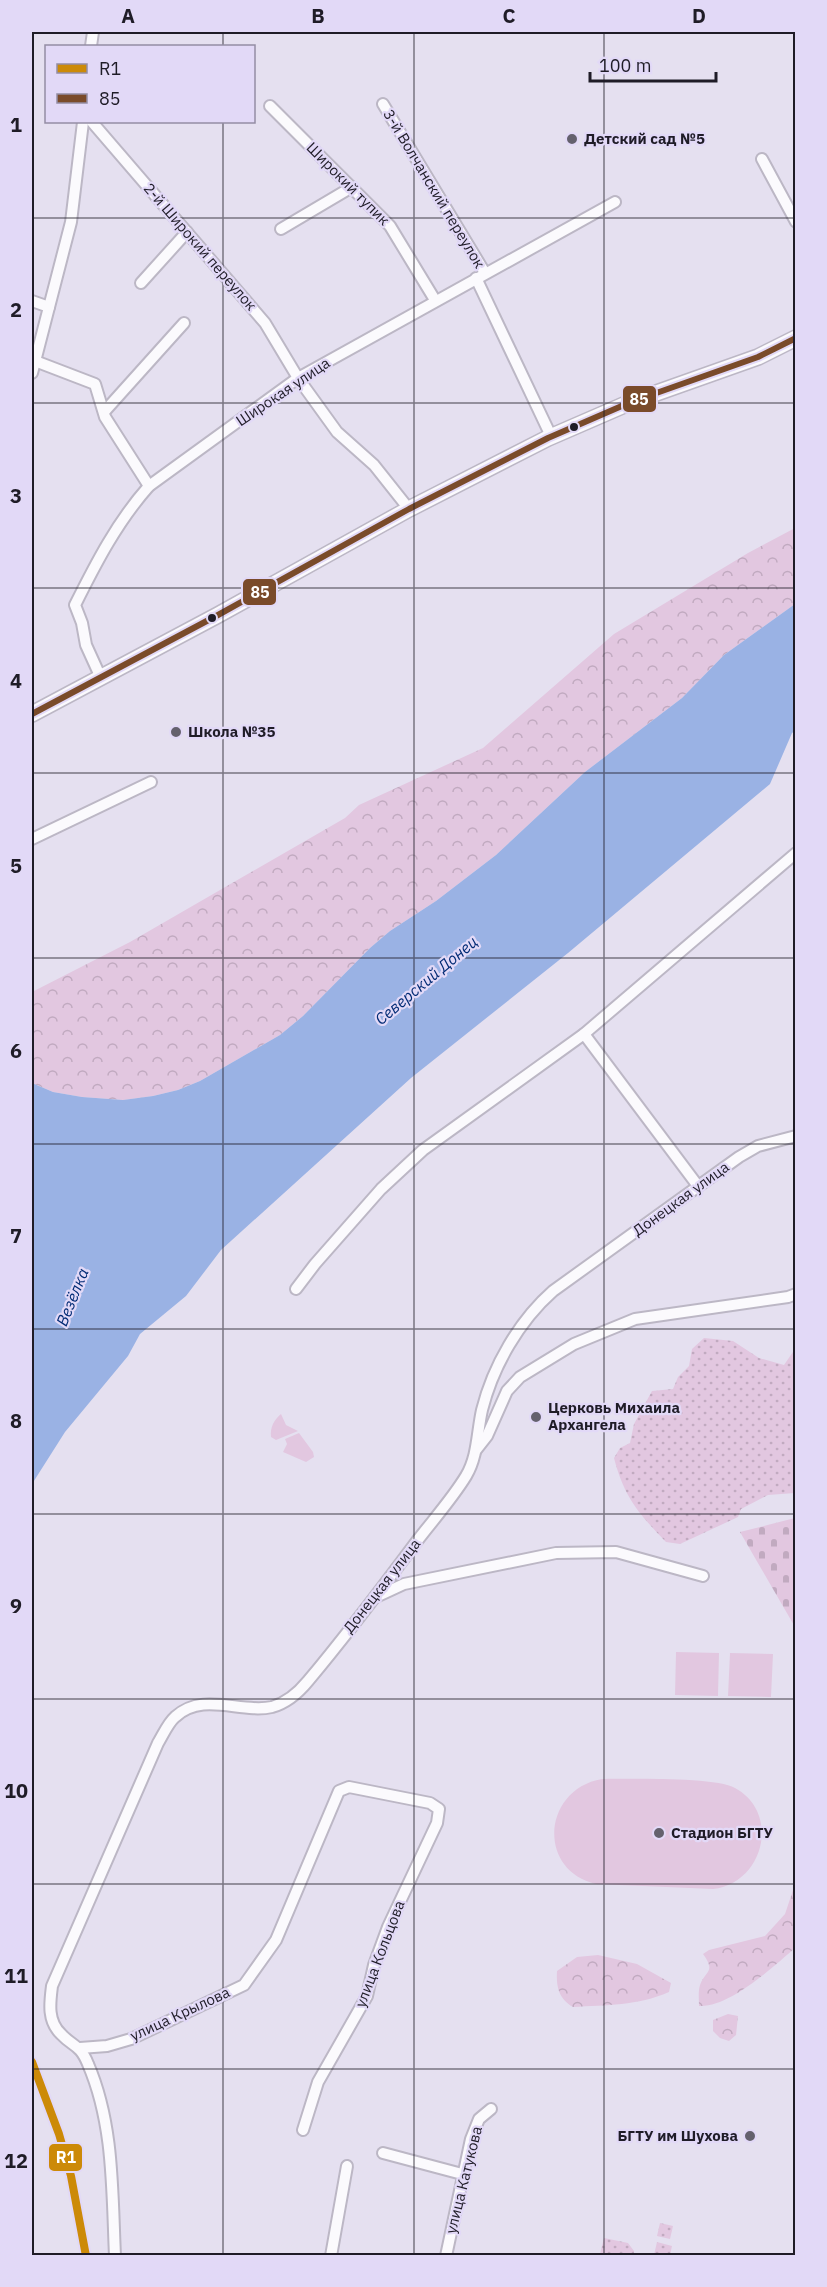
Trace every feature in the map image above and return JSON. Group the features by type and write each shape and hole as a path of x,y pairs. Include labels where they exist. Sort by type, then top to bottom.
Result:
{"main road":[{"path":"33,714 409,509 551,436 631,402 758,357 795,338"}],"street":[{"name":"3-й Волчанский переулок","path":"383,104 481,275 551,436"},
{"name":"Широкий тупик","path":"270,106 390,226 435,300"},
{"path":"32,373 71,222 82,123"},
{"name":"2-й Широкий переулок","path":"93,123 265,323 298,378 337,432 374,465 409,509"},
{"path":"762,159 795,222"},
{"path":"281,229 352,187"},
{"name":"Широкая улица","path":"101,678 86,645 82,623 75,605 105,546 133,504 149,486 298,378 615,202"},
{"path":"141,283 187,232"},
{"path":"32,301 49,306"},
{"path":"104,412 184,323"},
{"path":"34,361 96,384 104,412 149,486"},
{"path":"32,839 151,782"},
{"path":"296,1289 381,1189 423,1150 584,1034 795,853"},
{"path":"584,1034 698,1186"},
{"name":"Донецкая улица","path":"80,2048 61,2034 52,2019 50,2008 52,1986 158,1743 175,1717 190,1708 207,1704 255,1708 272,1707 287,1701 306,1683 375,1597 466,1475 476,1451 482,1411 489,1387 505,1354 537,1306 553,1291 722,1168 758,1146 795,1136"},
{"path":"476,1451 487,1436 513,1384 520,1377 574,1344 635,1319 788,1297 795,1294"},
{"path":"375,1597 404,1584 555,1553 616,1552 703,1576"},
{"name":"улица Кольцова","path":"303,2130 318,2082 367,1996 374,1965 388,1928 437,1822 439,1809 430,1803 350,1787 339,1791"},
{"name":"улица Крылова","path":"80,2048 107,2046 131,2039 244,1985 276,1940 339,1791"},
{"path":"80,2048 98,2091 110,2143 115,2256"},
{"name":"улица Катукова","path":"446,2256 462,2174 479,2119 491,2109"},
{"path":"383,2154 462,2174"},
{"path":"332,2256 347,2166"}],"green space":[{"path":"795,528 795,604 724,655 682,698 585,772 496,855 436,901 390,931 370,948 303,1016 280,1035 200,1081 178,1090 153,1096 123,1100 82,1097 53,1092 32,1083 32,992 130,942 345,818 359,805 483,748 614,634 748,553"},
{"path":"704,1338 733,1341 759,1358 784,1365 795,1349 795,1493 768,1495 741,1509 738,1517 680,1544 666,1542 634,1504 623,1484 614,1458 620,1448 630,1443 634,1424 652,1391 673,1389 678,1377 689,1366 692,1349"},
{"path":"281,1414 286,1425 298,1431 276,1440 271,1437 271,1430 274,1421"},
{"path":"299,1433 313,1452 314,1457 306,1462 283,1452 287,1444 285,1439"},
{"path":"796,1518 795,1627 740,1532"},
{"path":"676,1652 719,1653 718,1696 675,1695"},
{"path":"730,1653 773,1654 771,1697 728,1696"},
{"name":"Стадион БГТУ","path":"602,1779 692,1780 725,1784 735,1788 749,1799 758,1813 762,1829 755,1861 744,1874 730,1884 713,1889 596,1884 577,1876 563,1863 556,1847 554,1830 558,1813 568,1798 582,1786"},
{"path":"795,1884 795,1948 737,1994 711,2005 699,2006 700,1985 709,1971 709,1964 703,1954 709,1950 765,1936 785,1914"},
{"path":"598,1955 637,1964 671,1983 669,1992 634,2002 573,2007 564,2000 559,1992 557,1971 577,1957"},
{"path":"728,2014 738,2016 736,2035 729,2041 720,2038 713,2031 713,2020"},
{"path":"660,2223 673,2226 670,2239 657,2236"},
{"path":"604,2238 628,2243 634,2255 600,2254"},
{"path":"657,2242 672,2246 670,2255 654,2255"}],"water":[{"path":"795,604 795,731 792,733 770,784 568,953 411,1078 221,1250 186,1296 140,1334 128,1356 65,1432 32,1484 32,1083 53,1092 82,1097 123,1100 153,1096 178,1090 200,1081 280,1035 303,1016 370,948 390,931 436,901 496,855 585,772 682,698 724,655"}],"transit line":[{"name":"85","path":"32,714 218,615 409,509 548,438 631,402 758,357 796,338"},
{"name":"R1","path":"32,2062 59,2134 71,2176 86,2256"}],"place":[{"name":"Детский сад №5","path":"572,139"},
{"name":"Школа №35","path":"176,732"},
{"name":"Церковь Михаила Архангела","path":"536,1417"},
{"name":"Стадион БГТУ","path":"659,1833"},
{"name":"БГТУ им Шухова","path":"750,2136"}],"water label":[{"name":"Северский Донец","path":"426,980"},
{"name":"Везёлка","path":"72,1297"}]}
